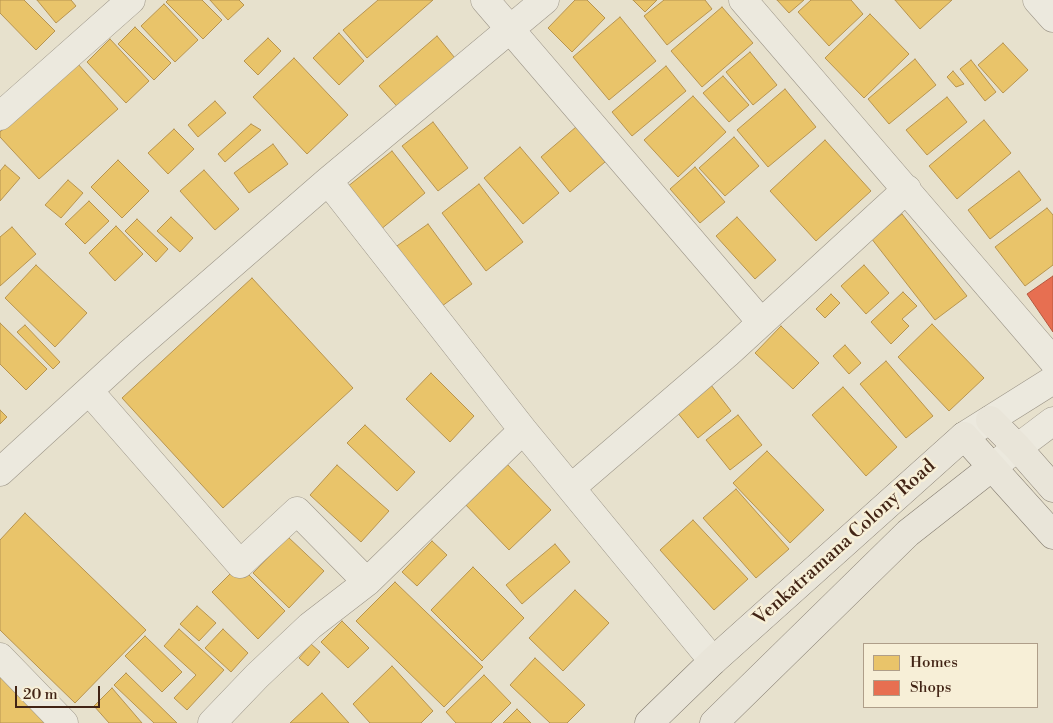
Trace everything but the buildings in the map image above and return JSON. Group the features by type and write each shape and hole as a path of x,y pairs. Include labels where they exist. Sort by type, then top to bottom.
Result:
{"main road":[{"path":"990,420 1053,488"},
{"path":"964,436 1053,535"},
{"name":"Venkatramana Colony Road","path":"649,723 713,661 964,436"},
{"path":"714,723 908,533 992,467"}],"street":[{"path":"0,116 131,0"},
{"path":"485,0 761,322"},
{"path":"0,472 89,390 328,181 545,0"},
{"path":"743,0 1053,361"},
{"path":"1037,0 1053,18"},
{"path":"328,181 523,430 713,661"},
{"path":"571,488 727,354 907,189"},
{"name":"Venkatramana Colony Road","path":"964,436 1053,380"},
{"path":"89,390 240,564 297,511 367,582"},
{"path":"992,467 1053,421"},
{"path":"212,723 257,676 310,626 367,582 523,430"},
{"path":"0,657 64,723"}]}
